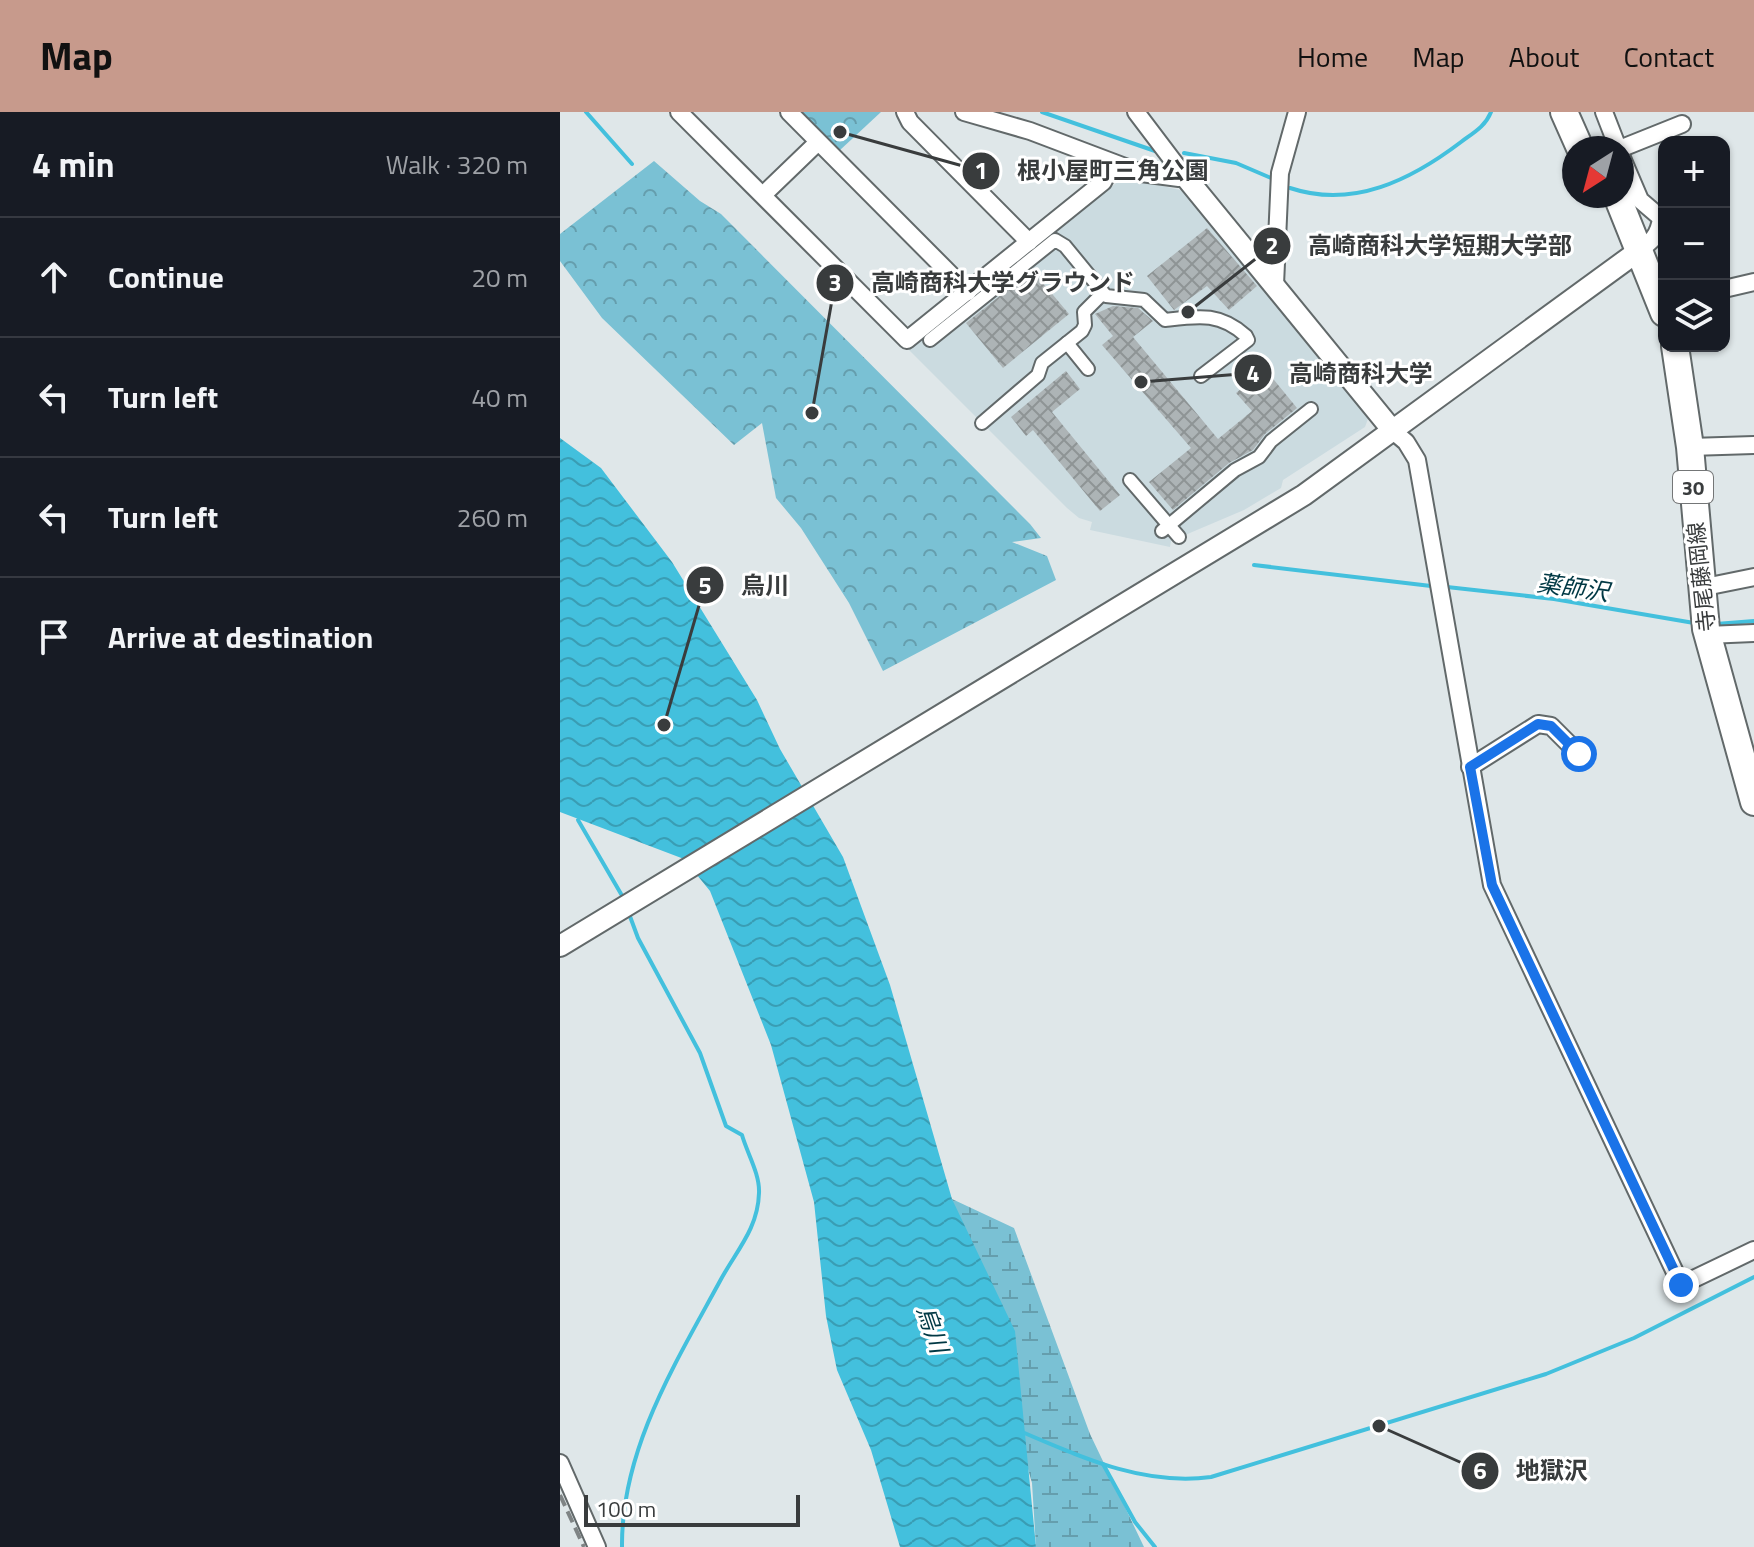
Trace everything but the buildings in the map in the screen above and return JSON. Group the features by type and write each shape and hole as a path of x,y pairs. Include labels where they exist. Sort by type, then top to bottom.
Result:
{"main road":[{"path":"1564,112 1575,136"},
{"path":"1582,112 1592,136"},
{"path":"1610,208 1637,252"},
{"path":"1621,208 1658,296"},
{"name":"寺尾藤岡線","path":"1676,352 1690,447 1700,588 1707,635 1754,802"}],"street":[{"path":"679,112 907,340 1103,182 1113,163"},
{"path":"789,112 968,292"},
{"path":"905,112 910,122 1029,242"},
{"path":"964,112 1030,131 1113,163 1166,179 1183,174"},
{"path":"1136,112 1183,174 1393,431 1408,445 1417,460 1492,885 1681,1285 1754,1250"},
{"path":"1275,285 1280,173 1297,112"},
{"path":"1604,112 1615,136"},
{"path":"1634,143 1682,124"},
{"path":"763,195 818,142"},
{"path":"560,946 1304,495 1654,240 1660,231 1661,218 1640,200 1634,186"},
{"path":"930,340 1055,240 1065,246 1102,294 1112,299 1144,300 1165,320 1206,315 1236,327 1248,340 1201,376"},
{"path":"1730,288 1754,282"},
{"path":"982,423 1038,375 1042,363 1082,331 1084,312 1102,294"},
{"path":"1067,343 1088,369"},
{"path":"1165,528 1235,470 1259,457 1271,441 1311,409"},
{"path":"1690,447 1754,445"},
{"path":"1130,480 1165,528 1179,537"},
{"path":"1700,588 1754,577"},
{"path":"1707,635 1754,633"},
{"path":"1470,767 1538,724 1551,726 1579,754"},
{"path":"560,1463 597,1547"}],"shaded area":[{"path":"1124,177 1184,191 1369,416 1365,427 1283,480 1281,488 1244,510 1171,541 1170,547 1090,530 1092,522 1079,518 1067,508 907,348"}],"green space":[{"path":"800,112 881,112 839,151"},
{"path":"654,161 700,201 721,214 1030,524 1041,538 1012,542 1047,556 1056,580 883,671 849,603 801,528 776,498 762,423 734,445 602,318 560,261 560,234"},
{"path":"952,1199 1014,1228 1090,1434 1144,1547 1036,1547 1032,1483"}],"water":[{"path":"560,438 601,468 672,562 757,700 780,749 843,857 890,985 952,1199 1015,1331 1036,1547 900,1547 871,1450 837,1370 826,1316 814,1202 771,1045 710,891 684,859 560,812"}],"waterway":[{"name":"薬師沢","path":"586,112 632,164"},
{"path":"1042,112 1158,152"},
{"path":"1290,188 1313,194 1336,195 1359,193 1402,179 1442,156 1478,129 1491,112"},
{"path":"1184,153 1236,163 1271,178"},
{"name":"薬師沢","path":"1254,565 1431,586"},
{"name":"薬師沢","path":"1447,587 1554,599 1694,623"},
{"name":"薬師沢","path":"1716,624 1754,621"},
{"path":"578,820 624,899"},
{"path":"622,1547 624,1511 641,1442 669,1376 750,1229 759,1193 742,1135 726,1126 700,1053 638,938 628,911"},
{"path":"1022,1432 1091,1460 1138,1474 1186,1479 1211,1477 1546,1374 1634,1338 1754,1277"},
{"path":"1103,1464 1135,1522 1155,1547"}],"railway":[{"path":"560,1495 584,1547"}],"place":[{"name":"根小屋町三角公園","path":"840,132"},
{"name":"高崎商科大学短期大学部","path":"1188,312"},
{"name":"高崎商科大学","path":"1141,382"},
{"name":"高崎商科大学グラウンド","path":"812,413"},
{"name":"烏川","path":"664,725"},
{"name":"地獄沢","path":"1379,1426"}],"route":[{"path":"1579,754 1546,723 1538,724 1470,767 1492,885 1681,1285"}]}
